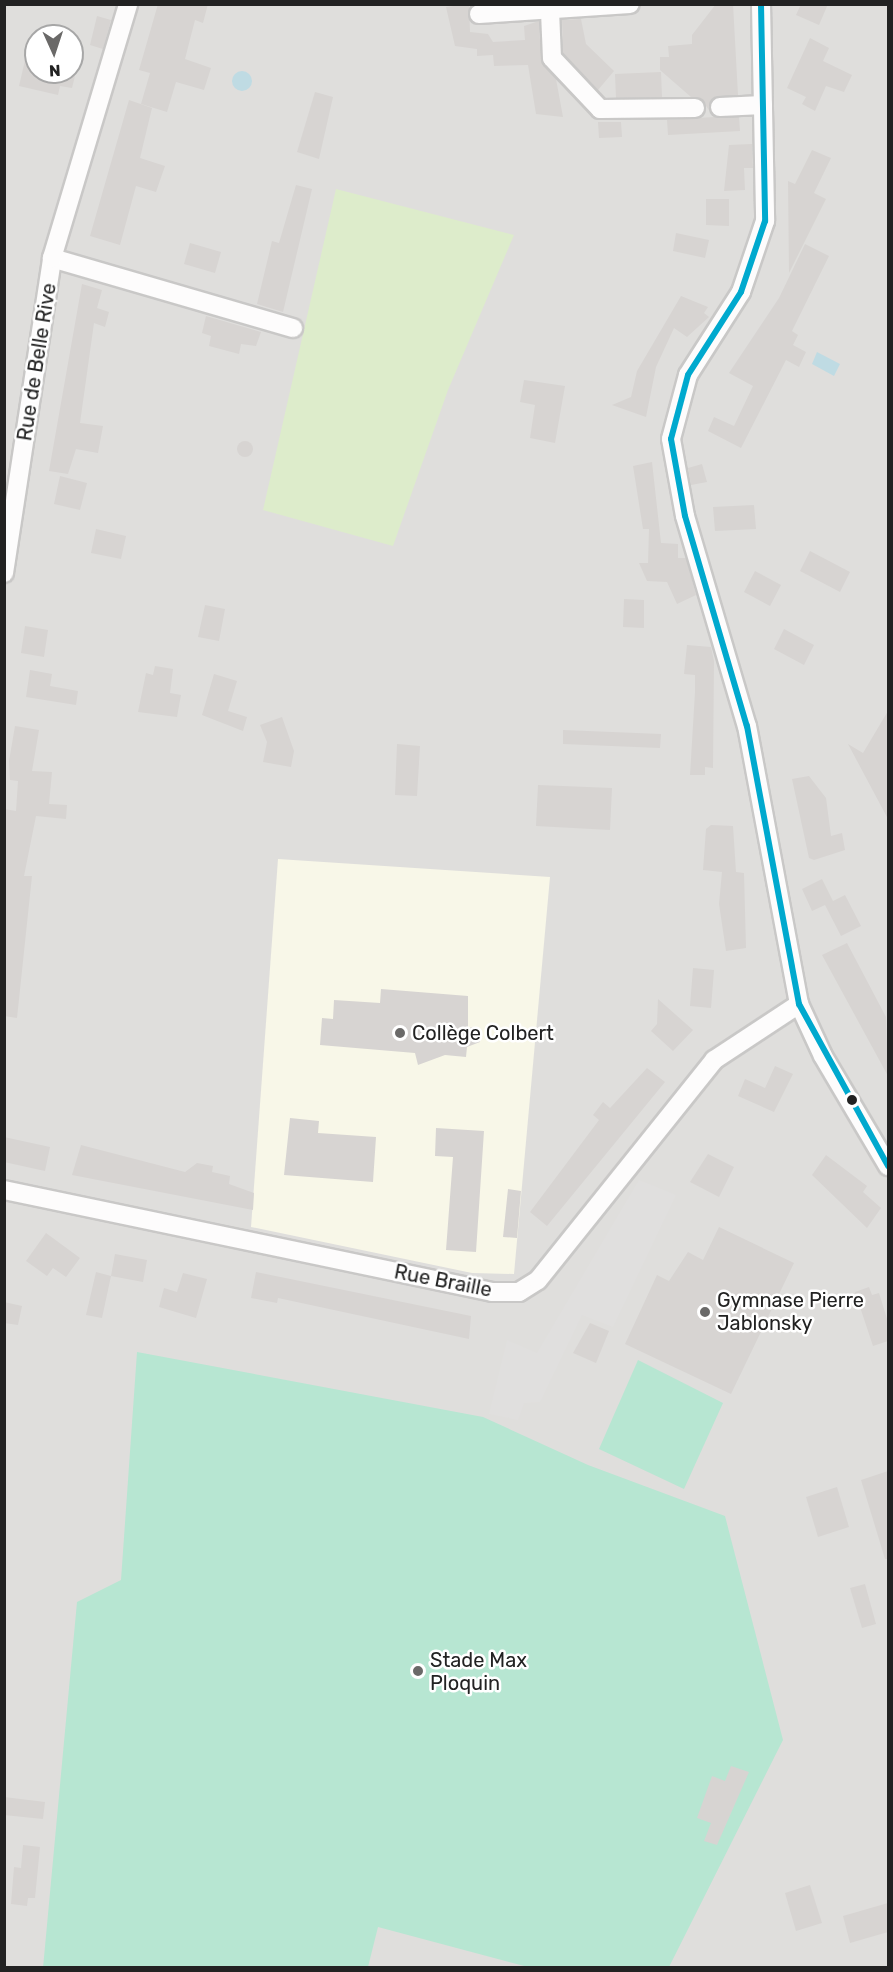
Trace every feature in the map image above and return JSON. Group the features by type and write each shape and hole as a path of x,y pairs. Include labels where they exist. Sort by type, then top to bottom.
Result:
{"street":[{"name":"Rue de Belle Rive","path":"4,573 52,258 128,4"},
{"path":"479,14 630,4"},
{"path":"761,4 765,221 757,259 688,375 671,439 685,516 747,726 799,1004 823,1056 888,1166"},
{"path":"550,11 552,58 600,110 695,108"},
{"path":"720,107 763,105"},
{"name":"Rue de Belle Rive","path":"52,258 293,328"},
{"name":"Rue Braille","path":"4,1190 492,1292 519,1292 538,1281 714,1060 799,1004"}],"shaded area":[{"path":"5,5 888,5 888,1967 5,1967"},
{"name":"Collège Colbert","path":"278,859 550,877 514,1274 472,1273 251,1227"},
{"path":"639,1180 676,1195 613,1327 582,1315 540,1402 524,1403 518,1420 489,1414 507,1340 537,1353"}],"green space":[{"path":"336,189 514,235 448,390 393,546 263,510"},
{"name":"Stade Max Ploquin","path":"137,1352 483,1417 588,1465 725,1516 783,1740 669,1967 528,1967 378,1927 368,1967 43,1968 77,1602 121,1580"},
{"path":"638,1360 723,1403 684,1489 599,1449"}],"water":[{"path":"238,71 246,71 252,77 252,85 246,91 238,91 232,85 232,77"},
{"path":"817,352 840,364 834,376 812,364"}],"building":[{"path":"158,4 208,4 203,23 195,20 185,59 211,68 204,90 176,82 167,112 141,104 150,73 139,70"},
{"path":"469,4 470,32 488,34 493,42 525,40 524,26 539,21 541,59 556,79 563,117 536,114 528,65 494,66 493,55 477,56 477,49 455,46 446,7"},
{"path":"716,4 733,4 738,95 714,97 709,108 715,117 739,117 740,131 668,135 667,120 714,117 701,99 691,97 660,70 660,57 669,57 668,46 692,44 692,35"},
{"path":"801,4 828,4 819,25 796,15"},
{"path":"97,16 111,20 103,49 90,45"},
{"path":"581,19 586,44 614,71 598,90 563,53 562,20"},
{"path":"810,38 829,48 823,61 852,75 844,92 826,86 815,111 802,104 806,97 787,88"},
{"path":"24,65 24,84 73,84 72,88 60,86 58,95 19,86"},
{"path":"661,72 662,97 616,98 615,74"},
{"path":"315,92 333,97 319,159 297,152"},
{"path":"129,100 152,108 140,158 165,166 156,192 136,186 120,245 90,236"},
{"path":"598,122 621,122 622,137 599,138"},
{"path":"752,144 753,168 744,168 745,190 724,191 729,145"},
{"path":"812,150 831,158 814,193 826,199 789,273 788,181 795,184"},
{"path":"296,185 312,189 283,312 257,304 272,241 279,243"},
{"path":"706,199 729,199 729,226 706,225"},
{"path":"676,233 709,240 705,258 673,251"},
{"path":"190,243 221,252 215,273 184,264"},
{"path":"805,244 829,256 792,331 798,335 793,345 806,352 799,367 786,360 741,448 708,431 714,417 734,426 753,386 729,373 779,298"},
{"path":"82,284 102,290 97,308 109,312 105,327 94,323 80,423 103,426 98,453 76,449 68,474 49,471"},
{"path":"681,296 708,307 704,313 709,317 687,337 674,328 656,367 646,417 612,405 631,397 637,371"},
{"path":"206,316 261,332 256,346 241,344 239,354 209,346 211,336 202,333"},
{"path":"524,380 565,386 555,443 530,438 535,405 520,402"},
{"path":"245,441 251,443 253,449 251,455 245,457 239,455 237,449 239,443"},
{"path":"652,462 661,543 678,544 678,558 686,558 696,595 677,604 667,582 647,581 639,563 648,563 649,529 643,529 633,466"},
{"path":"702,464 707,482 691,485 688,468"},
{"path":"60,476 87,483 80,510 54,504"},
{"path":"754,505 756,529 715,531 713,507"},
{"path":"96,529 126,536 121,559 91,553"},
{"path":"810,551 850,572 840,592 800,571"},
{"path":"755,571 781,585 770,606 744,592"},
{"path":"624,599 644,600 644,628 623,627"},
{"path":"205,605 225,609 219,641 198,637"},
{"path":"25,626 48,630 44,657 21,653"},
{"path":"784,629 814,645 804,665 774,649"},
{"path":"687,645 711,647 714,661 713,768 705,767 705,775 690,775 695,675 684,674"},
{"path":"155,666 173,669 170,693 181,695 177,717 138,712 146,673 153,675"},
{"path":"30,670 52,674 50,686 78,691 76,705 26,697"},
{"path":"214,674 237,681 228,711 247,717 243,731 202,715"},
{"path":"888,711 888,819 848,744 863,753"},
{"path":"282,717 294,751 291,767 263,762 267,742 260,725"},
{"path":"15,726 39,730 32,771 52,772 49,804 67,805 66,819 36,816 24,876 32,876 17,1018 4,1016 4,809 16,811 18,781 10,780 9,761"},
{"path":"563,730 661,734 660,748 563,744"},
{"path":"397,744 420,746 417,796 395,795"},
{"path":"809,776 826,798 831,836 842,833 845,850 814,860 809,858 792,779"},
{"path":"538,785 612,788 610,830 536,826"},
{"path":"711,825 733,826 736,872 744,873 746,948 726,951 719,904 722,872 703,870 706,829"},
{"path":"822,879 833,901 845,895 861,926 841,936 825,905 812,911 802,889"},
{"path":"847,943 886,1017 888,1076 822,955"},
{"path":"693,968 714,970 711,1008 690,1006"},
{"path":"381,989 468,996 468,1028 474,1027 480,1042 467,1047 466,1057 445,1055 418,1065 415,1053 320,1045 322,1018 333,1019 334,1000 380,1003"},
{"path":"658,999 693,1030 673,1051 651,1031 657,1024"},
{"path":"775,1066 793,1074 774,1112 738,1096 745,1079 765,1088"},
{"path":"647,1068 665,1082 547,1226 530,1212 599,1120 593,1115 603,1102 610,1108"},
{"path":"290,1118 319,1121 318,1133 376,1137 373,1182 284,1175"},
{"path":"436,1128 484,1131 476,1252 446,1250 453,1157 435,1156"},
{"path":"4,1137 50,1147 45,1171 4,1162"},
{"path":"81,1145 185,1172 197,1163 213,1166 212,1172 230,1176 229,1184 254,1193 253,1210 72,1175"},
{"path":"708,1154 734,1167 719,1197 690,1182"},
{"path":"826,1155 867,1186 863,1192 881,1208 867,1228 812,1175"},
{"path":"508,1189 521,1191 517,1238 503,1237"},
{"name":"Gymnase Pierre Jablonsky","path":"719,1227 794,1263 731,1394 625,1344 657,1275 669,1281 688,1252 703,1260"},
{"path":"46,1233 80,1258 66,1277 53,1268 47,1276 26,1261"},
{"path":"115,1254 147,1260 143,1282 111,1276"},
{"path":"96,1272 111,1276 102,1318 86,1315"},
{"path":"256,1272 471,1316 469,1339 278,1298 277,1303 251,1298"},
{"path":"183,1273 207,1279 196,1318 159,1307 164,1288 177,1292"},
{"path":"869,1287 872,1295 879,1293 888,1322 888,1341 873,1346 855,1292"},
{"path":"4,1302 22,1306 18,1325 4,1323"},
{"path":"590,1323 609,1331 596,1363 573,1353"},
{"path":"888,1471 888,1559 885,1559 861,1480"},
{"path":"837,1487 849,1527 818,1537 806,1497"},
{"path":"865,1584 876,1624 862,1628 850,1588"},
{"path":"731,1766 749,1772 717,1845 704,1841 711,1823 697,1818 712,1776 725,1781"},
{"path":"4,1797 45,1802 43,1819 4,1815"},
{"path":"23,1845 40,1847 35,1898 28,1898 27,1906 11,1904 14,1867 21,1868"},
{"path":"810,1885 822,1923 796,1931 785,1893"},
{"path":"888,1903 888,1932 850,1943 843,1916"}],"transit line":[{"path":"761,4 765,221 741,292 688,375 671,439 685,516 747,726 799,1004 888,1166"}],"place":[{"name":"Collège Colbert","path":"400,1033"},
{"name":"Gymnase Pierre Jablonsky","path":"705,1312"},
{"name":"Stade Max Ploquin","path":"418,1671"}]}
